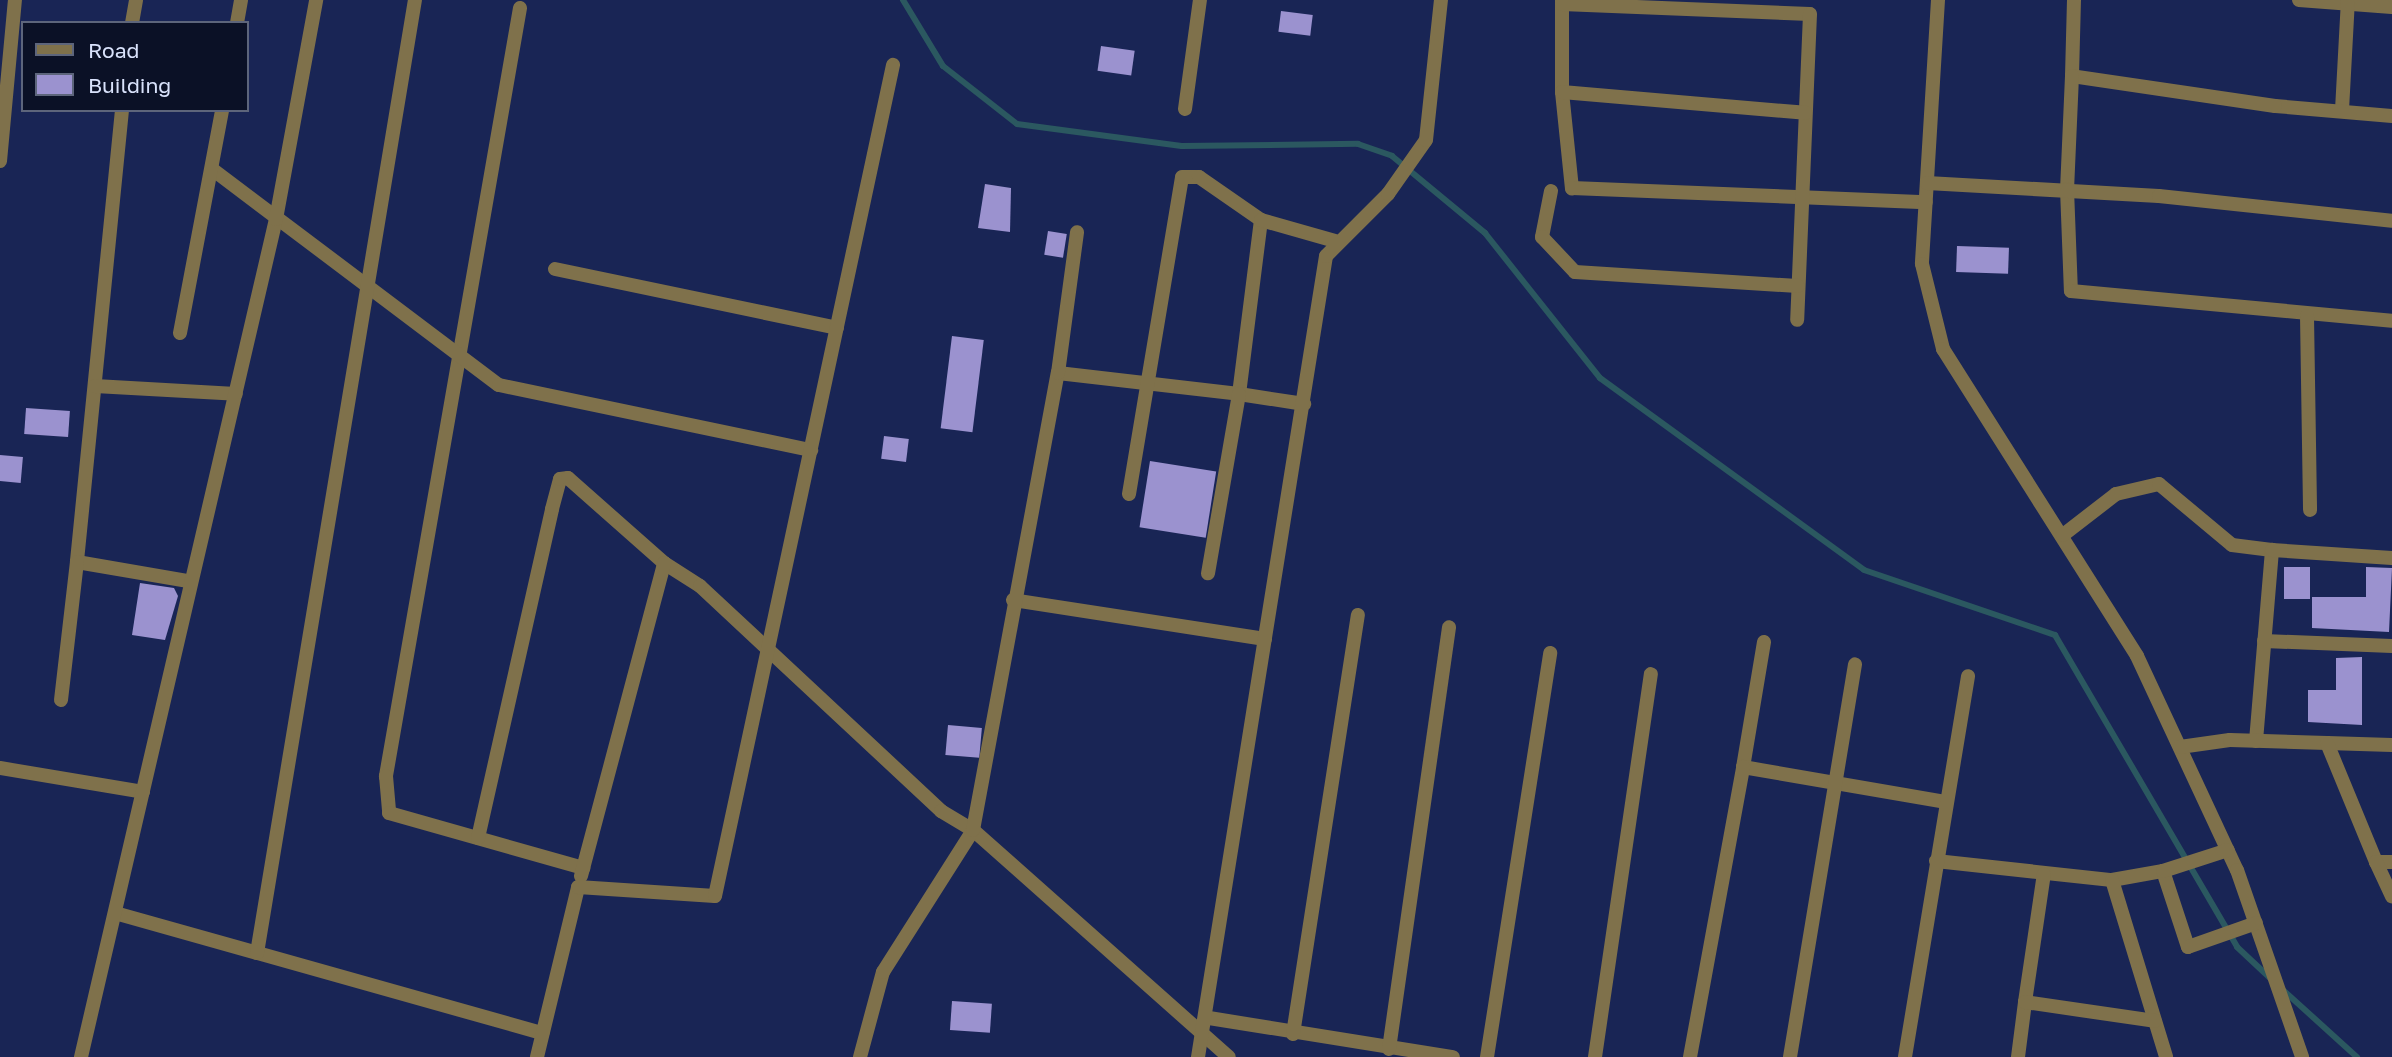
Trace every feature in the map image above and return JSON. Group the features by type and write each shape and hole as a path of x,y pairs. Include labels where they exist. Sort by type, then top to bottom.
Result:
{"street":[{"path":"0,161 15,0"},
{"path":"132,21 135,0"},
{"path":"237,21 241,0"},
{"path":"81,1057 143,792 188,581 236,394 276,219 316,0"},
{"path":"257,953 289,787 364,283 415,0"},
{"path":"1185,109 1200,0"},
{"path":"1198,1057 1209,1018 1265,639 1326,256 1335,241 1388,194 1426,139 1441,0"},
{"path":"1938,0 1922,264 1943,349 2137,656 2228,850 2302,1057"},
{"path":"2074,0 2067,189 2071,291 2307,316 2392,321"},
{"path":"2299,0 2392,7"},
{"path":"1797,320 1802,199 1805,113 1810,7 1562,2 1562,92 1572,188 1802,199 1926,202"},
{"path":"2342,110 2348,2"},
{"path":"520,8 461,359 386,776 389,813 583,868"},
{"path":"578,887 716,896 893,65"},
{"path":"2073,76 2392,116"},
{"path":"1562,92 1805,113"},
{"path":"61,700 78,562 122,112"},
{"path":"180,333 222,112"},
{"path":"212,169 499,385 811,450"},
{"path":"1129,494 1143,383 1182,177 1199,177 1261,220 1335,241"},
{"path":"1927,183 2067,189 2392,221"},
{"path":"1551,191 1542,237 1576,272 1798,286"},
{"path":"1208,573 1239,394 1261,220"},
{"path":"860,1057 883,972 973,830 1013,600 1058,373 1077,233"},
{"path":"555,269 837,328"},
{"path":"2307,316 2310,510"},
{"path":"1058,373 1304,404"},
{"path":"95,387 236,394"},
{"path":"478,838 560,479 568,478 664,563 700,586 941,811 973,830 1228,1057"},
{"path":"2063,535 2116,494 2160,484 2232,545 2392,558"},
{"path":"2256,741 2272,550"},
{"path":"78,562 188,581"},
{"path":"541,1056 542,1033 578,887 664,563"},
{"path":"1013,600 1265,639"},
{"path":"1293,1034 1358,614"},
{"path":"1389,1049 1449,627"},
{"path":"2264,641 2392,646"},
{"path":"1690,1057 1764,642"},
{"path":"1487,1057 1550,653"},
{"path":"1790,1057 1833,781 1855,664"},
{"path":"1595,1057 1651,674"},
{"path":"1905,1057 1945,802 1968,676"},
{"path":"2180,747 2256,741 2392,745"},
{"path":"2327,743 2392,897"},
{"path":"1743,767 1945,802"},
{"path":"0,768 143,792"},
{"path":"1936,861 2112,880 2169,869 2228,850"},
{"path":"2376,862 2392,862"},
{"path":"2169,869 2188,947 2256,923"},
{"path":"2018,1057 2044,874"},
{"path":"2112,880 2166,1057"},
{"path":"115,913 542,1033"},
{"path":"2025,1002 2155,1021"},
{"path":"1209,1018 1293,1034 1454,1057"}],"building":[{"path":"1281,11 1313,15 1310,36 1278,32"},
{"path":"1101,46 1135,51 1131,75 1098,71"},
{"path":"985,184 1011,188 1010,232 978,228"},
{"path":"1048,231 1067,234 1063,258 1044,255"},
{"path":"1957,246 2009,248 2008,274 1956,272"},
{"path":"952,336 984,340 972,432 941,428"},
{"path":"26,408 70,411 68,437 24,434"},
{"path":"884,436 909,439 906,462 881,459"},
{"path":"0,455 23,457 21,483 0,481"},
{"path":"1150,461 1216,471 1206,538 1140,527"},
{"path":"2284,567 2310,567 2310,599 2284,599"},
{"path":"2366,567 2392,568 2389,632 2312,628 2312,597 2366,597"},
{"path":"140,583 174,588 178,596 165,640 132,635"},
{"path":"2362,657 2362,725 2308,722 2308,690 2336,690 2336,658"},
{"path":"948,725 982,728 979,758 945,755"},
{"path":"952,1001 992,1004 990,1033 950,1030"}],"waterway":[{"path":"903,0 943,66 1017,124 1182,146 1358,144 1392,156 1485,233 1600,378 1864,570 2055,635 2237,947 2270,978"},
{"path":"2283,990 2357,1057"}]}
